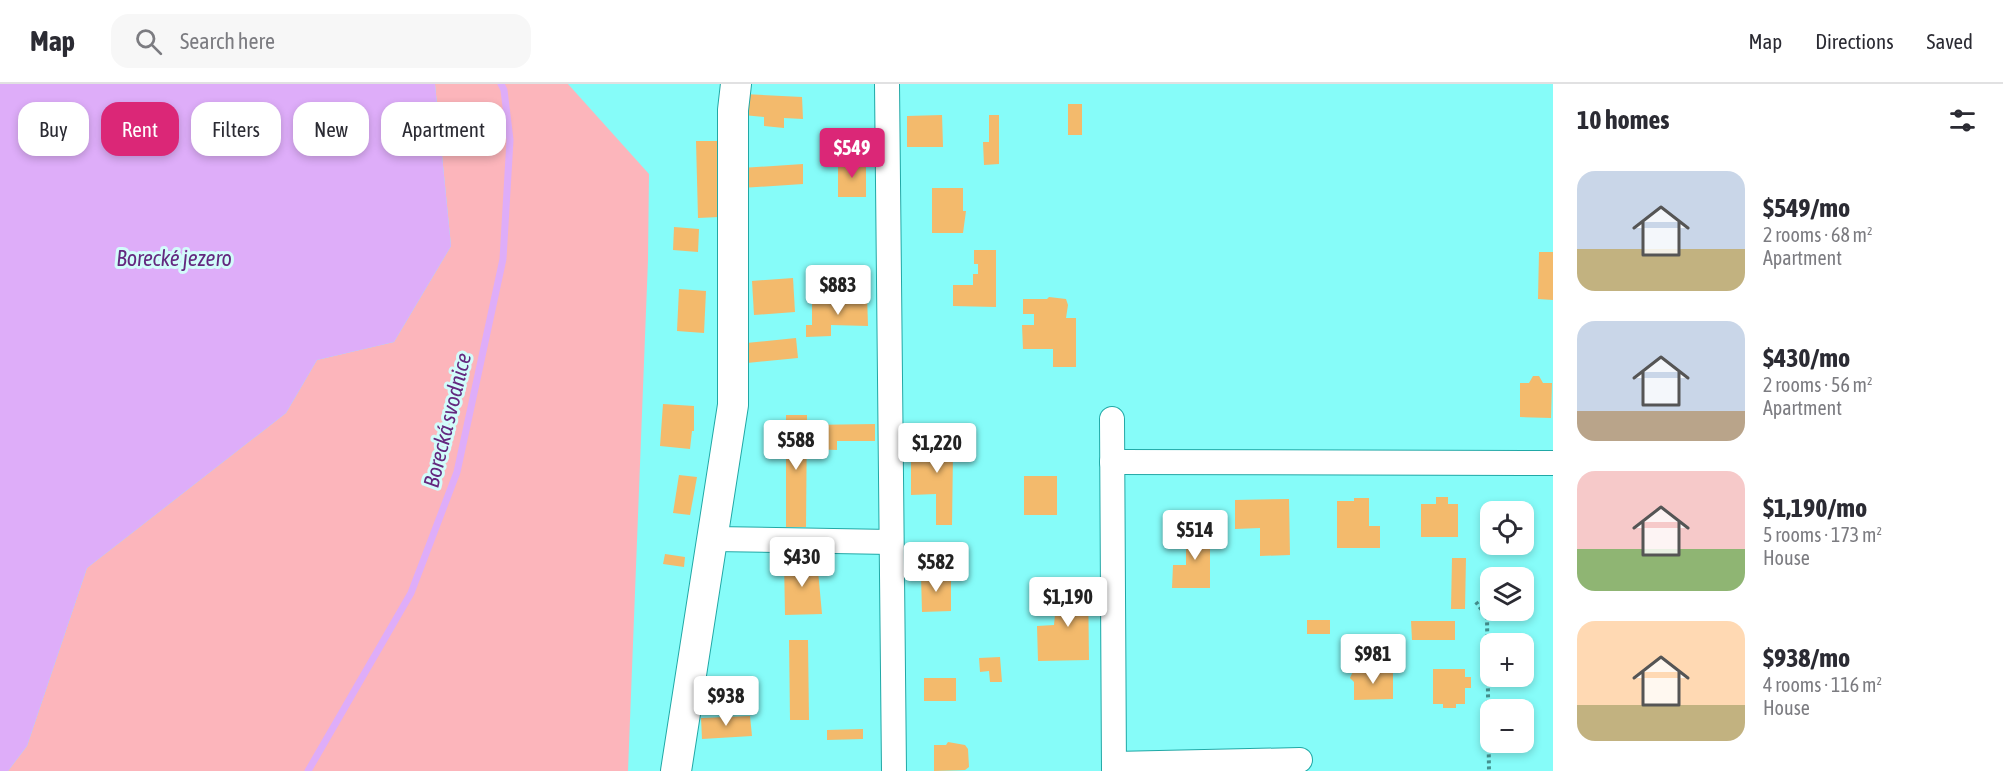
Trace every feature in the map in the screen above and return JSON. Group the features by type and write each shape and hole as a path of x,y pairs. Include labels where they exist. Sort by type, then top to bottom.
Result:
{"street":[{"path":"676,771 714,539 733,405 732,191 733,110 736,84"},
{"path":"887,84 894,771"},
{"path":"1112,420 1114,768 1300,760"},
{"path":"1112,462 1553,463"},
{"path":"714,539 891,542"}],"path":[{"path":"1476,602 1487,616 1489,771"}],"shaded area":[{"path":"435,84 568,84 649,174 648,260 628,771 8,771 27,746 87,568 286,413 317,360 394,342 451,246 442,156 506,156 506,102 437,102"}],"water":[{"name":"Borecké jezero","path":"0,84 435,84 437,102 381,102 381,156 442,156 451,246 394,342 317,360 286,413 87,568 27,746 8,771 0,771"}],"building":[{"path":"744,94 802,97 803,119 784,118 784,128 764,126 764,117 743,115"},
{"path":"1068,104 1082,104 1082,135 1068,135"},
{"path":"942,115 943,147 907,147 907,116"},
{"path":"989,115 999,115 999,164 984,165 983,142 989,142"},
{"path":"696,141 717,141 719,217 698,218"},
{"path":"838,161 866,161 866,197 838,197"},
{"path":"803,164 803,184 741,188 741,168"},
{"path":"932,188 963,188 963,211 966,211 963,233 932,233"},
{"path":"674,227 699,229 698,252 673,250"},
{"path":"974,250 996,250 996,307 953,306 953,285 973,285 973,274 978,274 978,264 974,264"},
{"path":"1539,252 1553,252 1553,300 1538,299"},
{"path":"793,278 795,312 754,315 752,281"},
{"path":"679,289 706,291 704,333 677,331"},
{"path":"867,294 868,326 831,325 831,336 806,337 806,325 812,325 812,304 851,303 850,295"},
{"path":"1049,297 1066,299 1068,305 1066,318 1076,318 1076,367 1053,367 1053,349 1023,349 1022,325 1034,325 1034,314 1023,314 1023,299 1047,299"},
{"path":"796,338 798,358 747,363 746,343"},
{"path":"1533,376 1539,376 1543,383 1552,383 1551,418 1520,417 1520,383 1529,383"},
{"path":"663,404 694,406 694,431 692,431 690,449 660,446"},
{"path":"786,415 807,415 806,527 786,527"},
{"path":"875,424 875,441 837,441 837,450 809,449 808,425"},
{"path":"926,437 964,437 964,454 953,454 952,525 936,525 936,494 911,495 911,452 926,452"},
{"path":"679,475 697,477 690,515 673,513"},
{"path":"1024,476 1057,476 1057,515 1024,515"},
{"path":"1436,497 1448,497 1448,504 1458,504 1458,537 1421,537 1421,504 1436,504"},
{"path":"1354,498 1369,498 1369,526 1380,526 1380,548 1337,548 1337,501 1354,501"},
{"path":"1289,499 1290,555 1260,556 1260,528 1235,529 1235,500"},
{"path":"1186,527 1210,527 1210,588 1172,588 1173,565 1186,565"},
{"path":"665,554 685,557 684,567 663,564"},
{"path":"1452,558 1466,558 1465,609 1451,609"},
{"path":"784,560 817,560 822,614 785,615"},
{"path":"921,575 951,575 951,611 922,612"},
{"path":"1088,579 1089,660 1038,661 1037,626 1054,625 1055,614 1067,614 1067,580"},
{"path":"1307,620 1330,620 1330,634 1307,634"},
{"path":"1411,621 1455,621 1455,640 1412,640"},
{"path":"789,640 808,640 809,720 790,720"},
{"path":"1000,657 1002,682 990,682 989,671 980,672 979,658"},
{"path":"1354,669 1359,669 1363,673 1393,670 1393,699 1354,700 1354,682 1350,678"},
{"path":"1433,669 1465,669 1465,677 1471,677 1471,688 1465,688 1465,704 1456,704 1456,708 1443,708 1443,704 1433,704"},
{"path":"924,678 956,678 956,701 924,701"},
{"path":"750,716 752,736 702,739 701,718"},
{"path":"863,729 863,739 827,740 827,730"},
{"path":"948,742 965,745 968,749 969,767 965,770 934,771 934,745 946,745"}],"waterway":[{"name":"Borecká svodnice","path":"308,771 411,593 457,472 503,259 510,140 504,90 501,84"}]}
